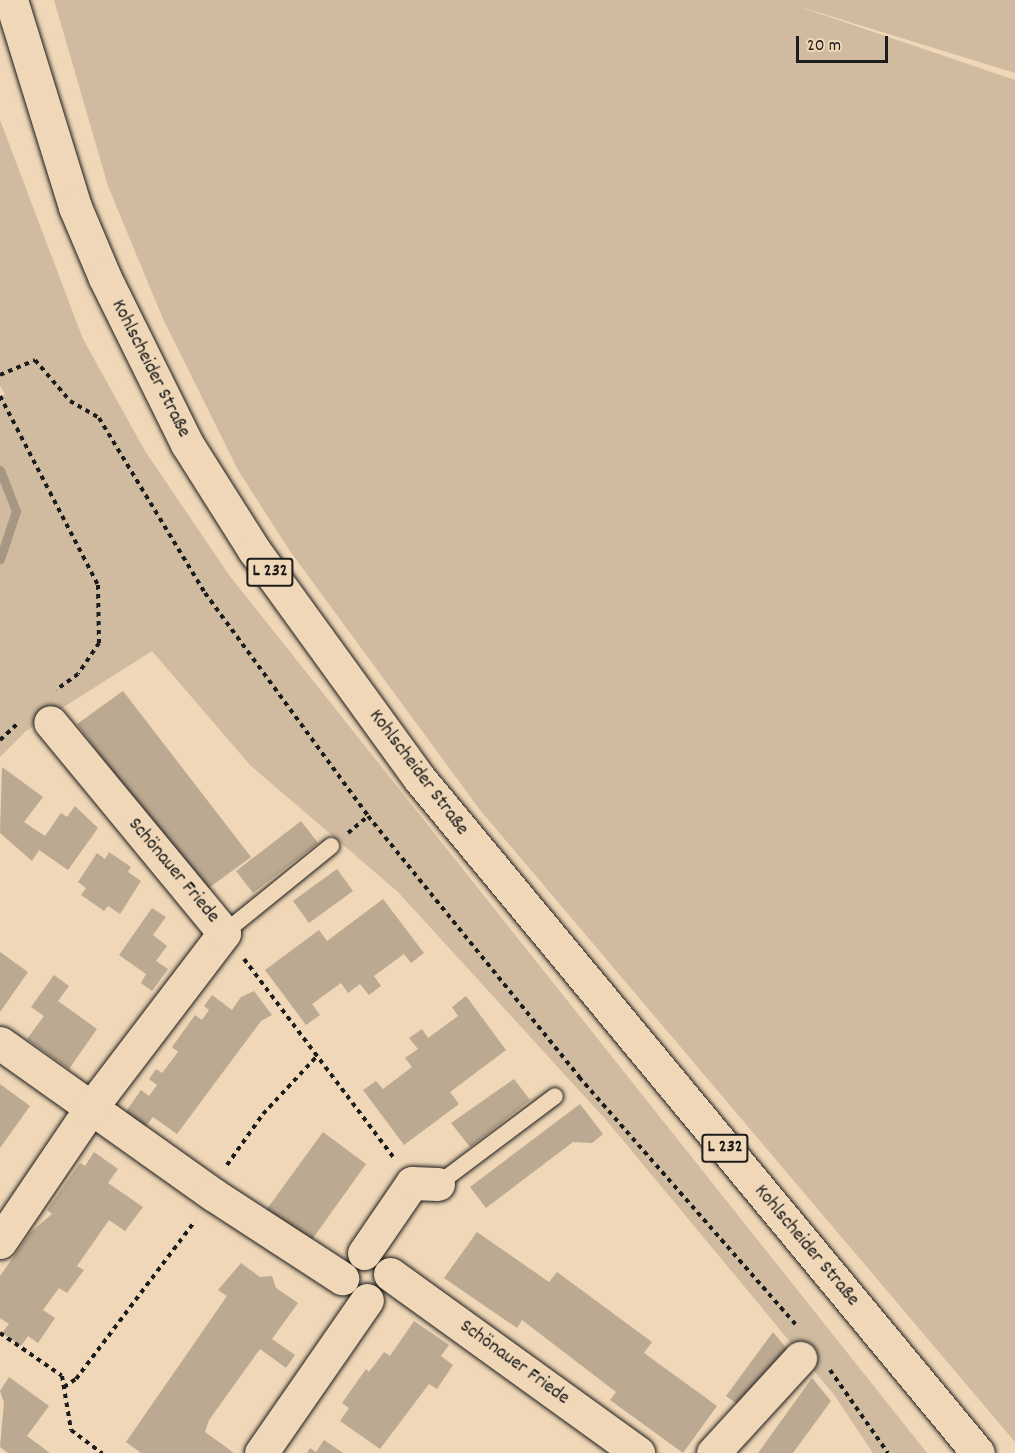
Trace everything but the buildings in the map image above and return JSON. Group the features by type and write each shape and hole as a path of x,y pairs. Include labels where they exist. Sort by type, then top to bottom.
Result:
{"street":[{"name":"Kohlscheider Straße","path":"11,0 72,196 105,278 187,444 255,550 419,778 978,1453"},
{"name":"Schönauer Friede","path":"0,1242 90,1109 224,933 42,711"},
{"path":"0,1043 211,1193 342,1278"},
{"path":"364,1253 425,1184"},
{"name":"Schönauer Friede","path":"390,1274 638,1453"},
{"path":"261,1453 367,1300"},
{"path":"713,1453 810,1351"}],"lane":[{"path":"224,933 331,846"},
{"path":"425,1184 555,1096"}],"path":[{"path":"0,375 35,360 70,401 99,418 205,594 368,816 579,1077 810,1351 888,1453"},
{"path":"0,396 98,585 99,643 78,674 42,711 0,740"},
{"path":"224,933 318,1055 425,1184"},
{"path":"64,1387 76,1379 211,1193 263,1114 318,1055"},
{"path":"0,1334 62,1376 71,1430 102,1453"}],"shaded area":[{"path":"54,0 1015,0 1015,73 791,4 1015,80 1015,1442 480,810 290,551 238,470 163,319 108,186"},
{"path":"0,120 83,339 145,451 229,575 927,1453 873,1453 835,1396 607,1121 398,892 250,765 152,651 26,731 0,757 0,398 5,394 0,386"}],"waterway":[{"path":"0,470 16,511 0,559"}]}
